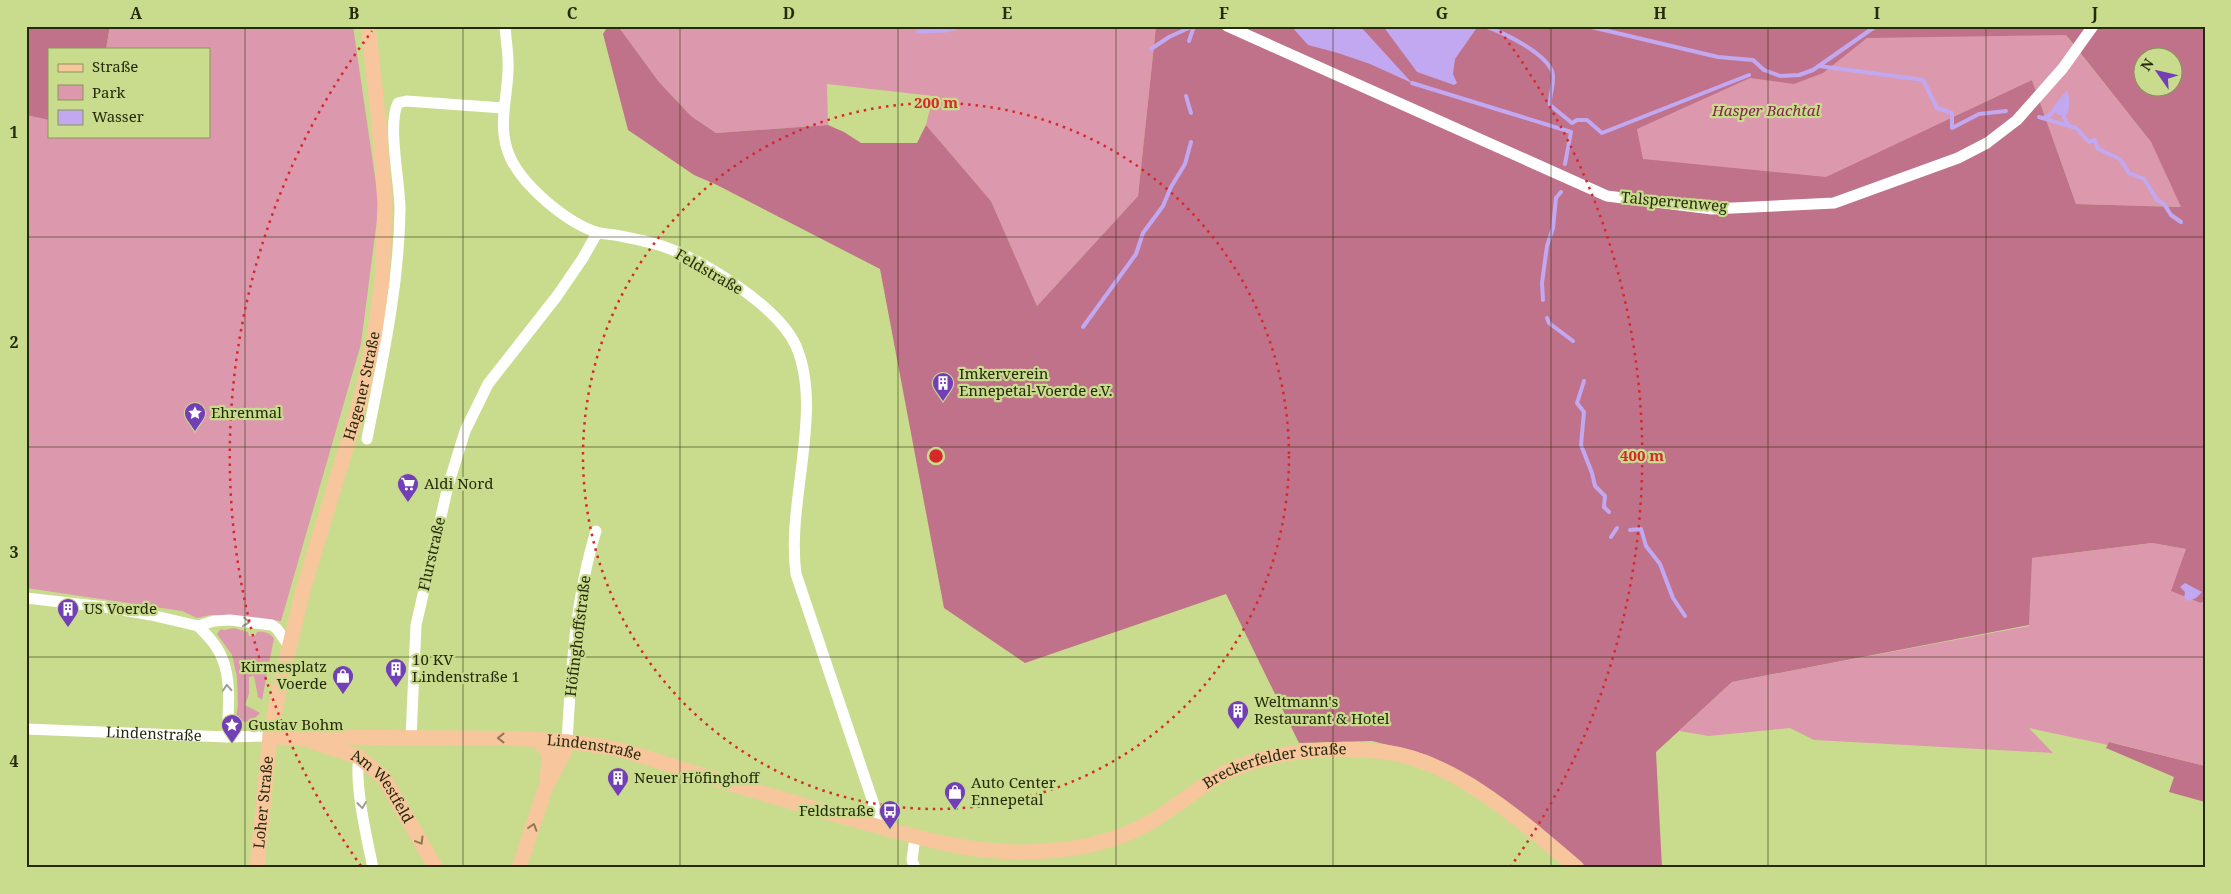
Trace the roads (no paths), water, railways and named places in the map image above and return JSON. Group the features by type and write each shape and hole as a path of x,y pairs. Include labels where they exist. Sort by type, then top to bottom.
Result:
{"main road":[{"name":"Hagener Straße","path":"270,736 288,646 303,590 360,402 374,337 382,280 385,204 377,103 368,26"},
{"name":"Lindenstraße","path":"270,736 302,739 317,737 511,738 567,742 627,752 879,827 956,846"},
{"name":"Loher Straße","path":"257,868 270,736"},
{"path":"359,757 369,737"},
{"name":"Am Westfeld","path":"302,739 359,757 384,778 436,868"},
{"path":"538,740 550,755 546,786"},
{"path":"519,868 546,786 563,755 567,742"},
{"name":"Breckerfelder Straße","path":"956,846 1002,852 1035,852 1098,842 1143,827 1220,775 1243,765 1281,756 1359,750 1406,756 1449,774 1492,800 1577,868"}],"street":[{"name":"Feldstraße","path":"505,26 509,69 503,108 503,134 516,168 554,207 597,233 646,241 683,254 733,283 768,309 785,328 795,344 803,364 806,390 793,539 796,574 870,793 879,827"},
{"name":"Talsperrenweg","path":"1227,26 1607,196 1712,209 1834,203 1958,158 1987,143 2017,120 2063,68 2093,26"},
{"path":"367,439 396,289 400,251 400,188 393,124 394,110 398,103 406,101 503,108"},
{"name":"Flurstraße","path":"411,738 416,625 448,486 465,432 488,384 557,296 583,258 597,233"},
{"name":"Höfinghoffstraße","path":"567,742 572,661 579,608 588,555 596,531"},
{"path":"26,598 114,609 198,626 214,620 272,625 277,629 288,646"},
{"path":"198,626 212,641 222,657 226,674 227,737"},
{"name":"Lindenstraße","path":"26,729 227,737 270,736"},
{"path":"359,757 357,768 366,835 373,868"},
{"path":"915,836 912,860 915,868"}],"water":[{"path":"1291,26 1360,26 1412,83 1370,64 1308,45"},
{"path":"1383,26 1476,26 1476,29 1455,59 1453,74 1457,83 1454,85 1417,72"},
{"path":"2067,90 2069,108 2067,115 2058,115 2053,107"},
{"path":"2185,583 2202,592 2196,598 2189,601 2184,598 2185,592 2180,587"}],"waterway":[{"path":"918,32 945,30 959,26"},
{"path":"1151,49 1169,37 1193,26"},
{"path":"1189,41 1194,26"},
{"path":"1485,26 1512,38 1541,57 1548,64 1553,75 1550,105 1572,123 1577,120 1587,120 1602,133 1749,75"},
{"path":"1587,26 1718,57 1753,60 1764,70 1780,76 1799,75 1813,70 1876,26"},
{"path":"1819,66 1923,80 1937,108 1952,113 1952,128 1979,114 2006,111"},
{"path":"1412,83 1571,132 1565,164"},
{"path":"1186,96 1191,113"},
{"path":"2043,118 2049,116 2055,109"},
{"path":"2063,116 2068,124"},
{"path":"2039,117 2076,128 2089,142 2095,140 2098,149 2120,159 2129,173 2144,179 2157,200 2164,204 2171,215 2181,222"},
{"path":"1083,327 1136,254 1143,233 1163,206 1171,187 1185,164 1191,142"},
{"path":"1543,300 1542,283 1547,246 1553,228 1556,198 1561,192"},
{"path":"1547,318 1549,323 1573,341"},
{"path":"1584,381 1577,403 1584,412 1581,445 1595,486 1605,496 1604,507 1609,512"},
{"path":"1611,537 1617,528"},
{"path":"1630,530 1641,529 1646,546 1660,564 1673,598 1685,616"}],"place":[{"name":"Imkerverein Ennepetal-Voerde e.V.","path":"943,402"},
{"name":"Ehrenmal","path":"195,432"},
{"name":"Aldi Nord","path":"408,503"},
{"name":"US Voerde","path":"68,628"},
{"name":"10 KV Lindenstraße 1","path":"396,688"},
{"name":"Kirmesplatz Voerde","path":"343,695"},
{"name":"Weltmann's Restaurant & Hotel","path":"1238,730"},
{"name":"Gustav Bohm","path":"232,744"},
{"name":"Neuer Höfinghoff","path":"618,797"},
{"name":"Auto Center Ennepetal","path":"955,811"},
{"name":"Feldstraße","path":"890,830"}],"park label":[{"name":"Hasper Bachtal","path":"1766,111"}]}
